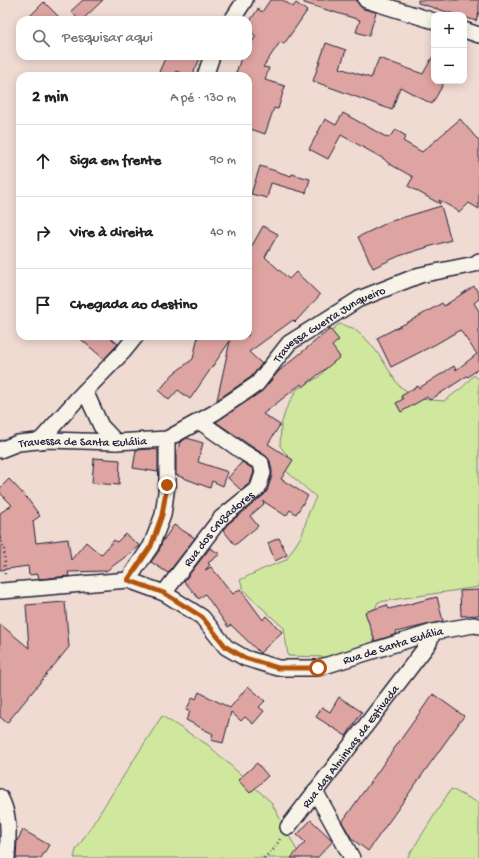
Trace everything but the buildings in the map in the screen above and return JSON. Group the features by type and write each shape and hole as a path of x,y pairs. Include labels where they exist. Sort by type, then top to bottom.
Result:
{"street":[{"path":"235,16 245,0"},
{"path":"366,0 431,20"},
{"path":"467,31 479,35"},
{"path":"206,72 211,60"},
{"name":"Travessa Guerra Junqueiro","path":"167,439 214,413 258,384 289,343 359,299 420,275 476,264 479,261"},
{"path":"40,441 133,340"},
{"path":"85,391 101,426 116,442"},
{"name":"Rua dos Cruzadores","path":"164,593 221,518 258,488 263,473 261,463 199,422"},
{"path":"128,580 151,546 162,515 167,485 167,439"},
{"name":"Travessa de Santa Eulália","path":"0,450 18,443 48,440 116,442 167,439"},
{"name":"Rua de Santa Eulália","path":"1,593 128,580 164,593 202,617 226,647 245,658 278,668 318,668 433,632 479,626"},
{"name":"Rua das Alminhas da Estivada","path":"288,827 429,643 433,632"},
{"path":"315,791 352,858"},
{"path":"0,797 5,807 8,822 7,858"}],"path":[{"path":"0,538 4,547 5,577 1,593"},
{"path":"264,858 274,849 288,827"}],"green space":[{"path":"339,324 353,328 368,341 380,356 399,386 420,399 444,401 463,387 474,375 479,380 479,587 378,602 371,619 374,644 326,657 288,656 284,628 249,596 244,590 240,580 286,560 302,535 309,512 316,497 285,470 291,460 280,446 281,425 286,409 297,389 319,377 332,362 330,332"},
{"path":"162,716 208,745 271,802 301,858 74,858 76,850"},
{"path":"451,789 479,803 479,858 407,858"}],"route":[{"path":"167,485 162,515 151,546 128,580 164,593 202,617 226,647 245,658 278,668 318,668"}]}
